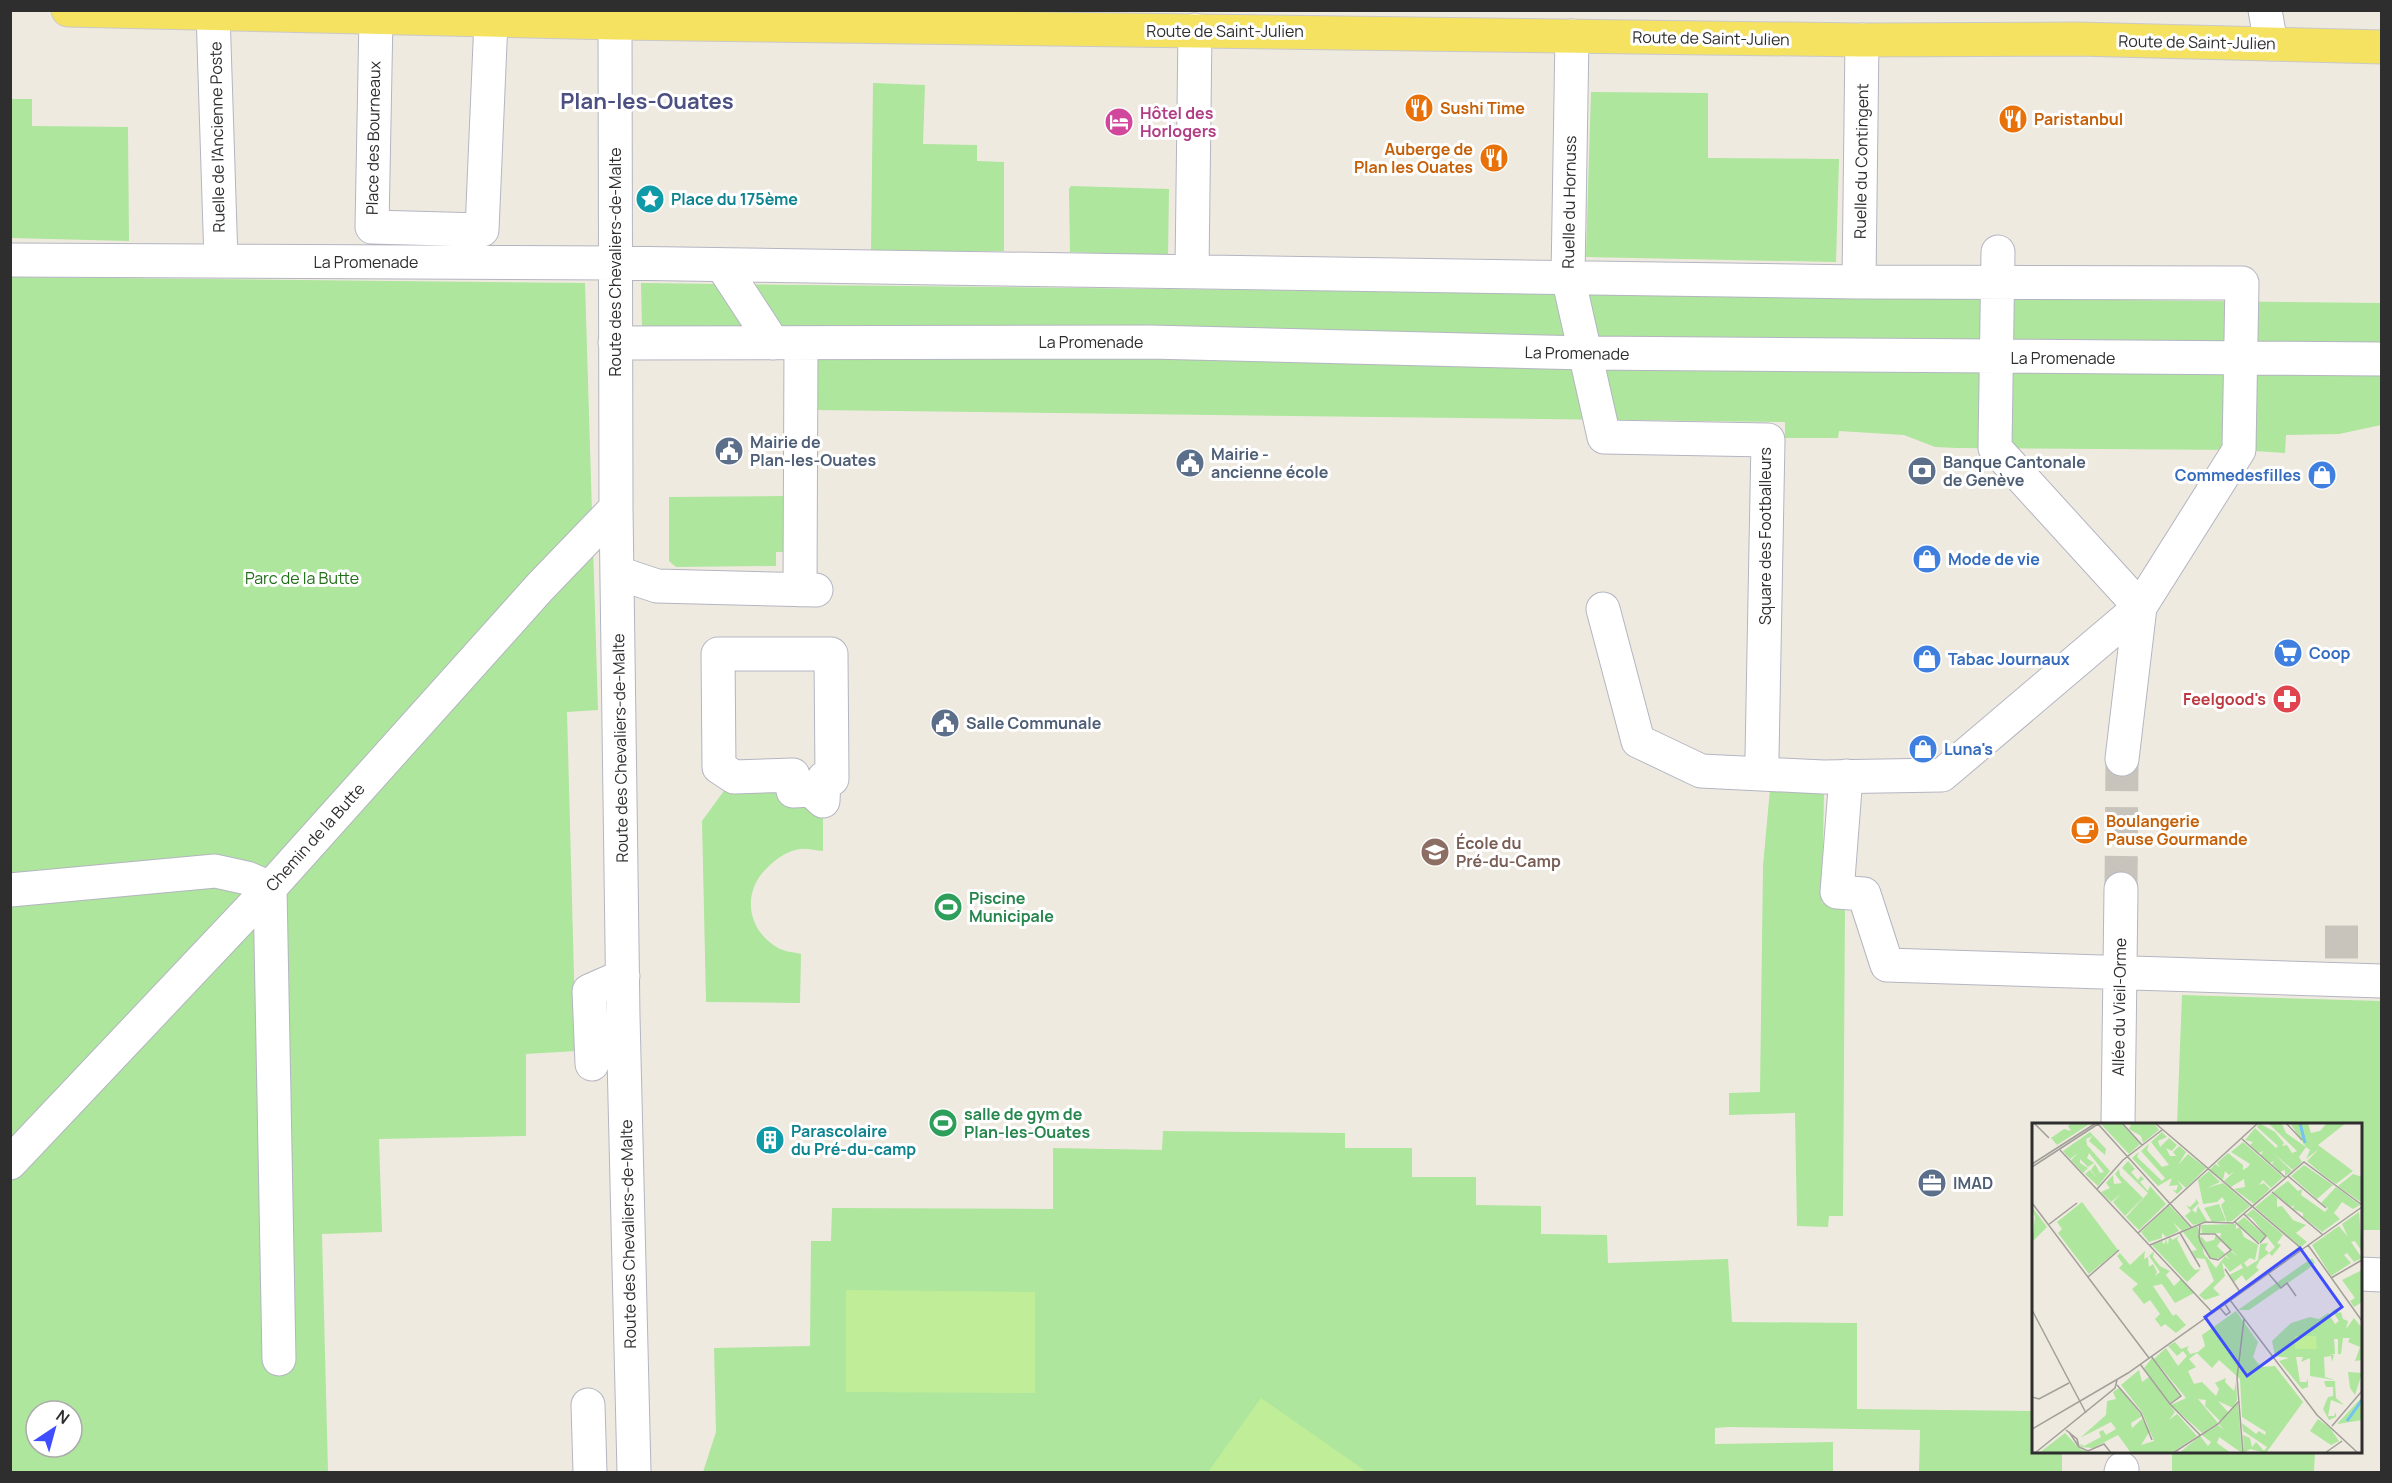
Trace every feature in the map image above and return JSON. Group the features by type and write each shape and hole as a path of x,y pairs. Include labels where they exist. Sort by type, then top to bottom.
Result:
{"main road":[{"name":"Route de Saint-Julien","path":"69,10 615,23 883,19 1195,30 1862,40 2078,39 2382,47"}],"street":[{"path":"2265,10 2271,44"},
{"name":"Ruelle de l'Ancienne Poste","path":"197,12 220,261"},
{"name":"Place des Bourneaux","path":"376,17 372,227 433,229 482,230 492,20"},
{"name":"Route des Chevaliers-de-Malte","path":"615,23 616,508 634,1473"},
{"path":"1192,271 1195,30"},
{"name":"Ruelle du Hornuss","path":"1572,36 1568,277 1587,353 1604,437"},
{"name":"Ruelle du Contingent","path":"1862,40 1874,282"},
{"name":"La Promenade","path":"10,260 615,263 1874,282"},
{"path":"618,573 657,586 808,590 787,343 722,265"},
{"path":"1997,267 1995,448 2140,607 2122,759"},
{"path":"1603,609 1638,741 1701,771 1846,776 1942,775 2140,607 2239,450 2242,283 1997,267 1874,282"},
{"name":"La Promenade","path":"615,343 1150,342 1587,353 1997,358 2382,359"},
{"name":"Square des Footballeurs","path":"1604,437 1768,440 1762,757"},
{"name":"Chemin de la Butte","path":"10,1163 270,888 540,587 616,508"},
{"path":"718,654 831,654 832,779 824,778 824,801 811,790 793,790 793,775 734,777 719,767 718,654"},
{"path":"1846,776 1837,892 1864,894 1887,965 2382,981"},
{"path":"10,890 215,871 247,878 270,888 279,1359"},
{"name":"Allée du Vieil-Orme","path":"2118,1123 2121,889"},
{"path":"592,1064 589,991 623,976"},
{"path":"2362,1274 2382,1275"},
{"path":"590,1473 577,1405 632,1403"}],"green space":[{"path":"873,83 925,85 923,144 977,145 977,161 1004,162 1004,251 871,251"},
{"path":"1591,92 1708,93 1708,158 1839,159 1836,262 1586,257"},
{"path":"11,99 32,99 32,126 128,127 129,241 11,238"},
{"path":"1071,186 1169,189 1168,256 1070,252 1069,189"},
{"name":"Parc de la Butte","path":"11,277 585,283 598,710 567,712 576,1051 526,1054 526,1136 379,1139 382,1232 322,1234 328,1472 11,1472"},
{"path":"641,283 2381,303 2381,425 2339,434 2286,435 2285,453 2239,450 1935,447 1904,435 1839,431 1838,438 1785,438 1785,422 814,410 814,331 642,330"},
{"path":"789,496 787,552 776,552 776,566 676,567 669,561 669,497"},
{"path":"734,777 823,801 823,851 800,849 779,858 759,877 751,899 754,921 768,940 781,949 801,954 800,1003 706,1002 702,821"},
{"path":"1770,789 1824,793 1822,903 1845,904 1843,1216 1829,1216 1828,1227 1797,1226 1795,1113 1729,1115 1729,1093 1760,1092 1763,866"},
{"path":"2182,995 2381,1001 2381,1230 2362,1230 2362,1123 2177,1123"},
{"path":"1163,1131 1345,1133 1345,1148 1412,1148 1412,1177 1476,1177 1476,1205 1541,1206 1541,1234 1607,1235 1608,1263 1728,1259 1732,1322 1857,1323 1857,1409 2032,1411 2032,1453 2062,1453 2062,1472 1919,1472 1920,1430 1729,1427 1715,1428 1715,1444 1833,1442 1833,1472 703,1472 716,1432 714,1348 810,1346 811,1241 831,1241 832,1208 1053,1209 1053,1148 1162,1150"},
{"path":"846,1290 1035,1292 1035,1393 846,1392"},
{"path":"1261,1398 1367,1472 1208,1472"},
{"path":"2172,1453 2315,1453 2314,1472 2172,1472"}],"tunnel":[{"path":"2121,889 2122,759"},
{"path":"2325,942 2358,942"}],"place":[{"name":"Sushi Time","path":"1419,108"},
{"name":"Paristanbul","path":"2013,119"},
{"name":"Hôtel des Horlogers","path":"1119,122"},
{"name":"Auberge de Plan les Ouates","path":"1494,158"},
{"name":"Place du 175ème","path":"650,199"},
{"name":"Mairie de Plan-les-Ouates","path":"729,451"},
{"name":"Mairie - ancienne école","path":"1190,463"},
{"name":"Banque Cantonale de Genève","path":"1922,471"},
{"name":"Commedesfilles","path":"2322,475"},
{"name":"Mode de vie","path":"1927,559"},
{"name":"Coop","path":"2288,653"},
{"name":"Tabac Journaux","path":"1927,659"},
{"name":"Feelgood's","path":"2287,699"},
{"name":"Salle Communale","path":"945,723"},
{"name":"Luna's","path":"1923,749"},
{"name":"Boulangerie Pause Gourmande","path":"2085,830"},
{"name":"École du Pré-du-Camp","path":"1435,852"},
{"name":"Piscine Municipale","path":"948,907"},
{"name":"salle de gym de Plan-les-Ouates","path":"943,1123"},
{"name":"Parascolaire du Pré-du-camp","path":"770,1140"},
{"name":"IMAD","path":"1932,1183"}],"district":[{"name":"Plan-les-Ouates","path":"647,101"}]}
